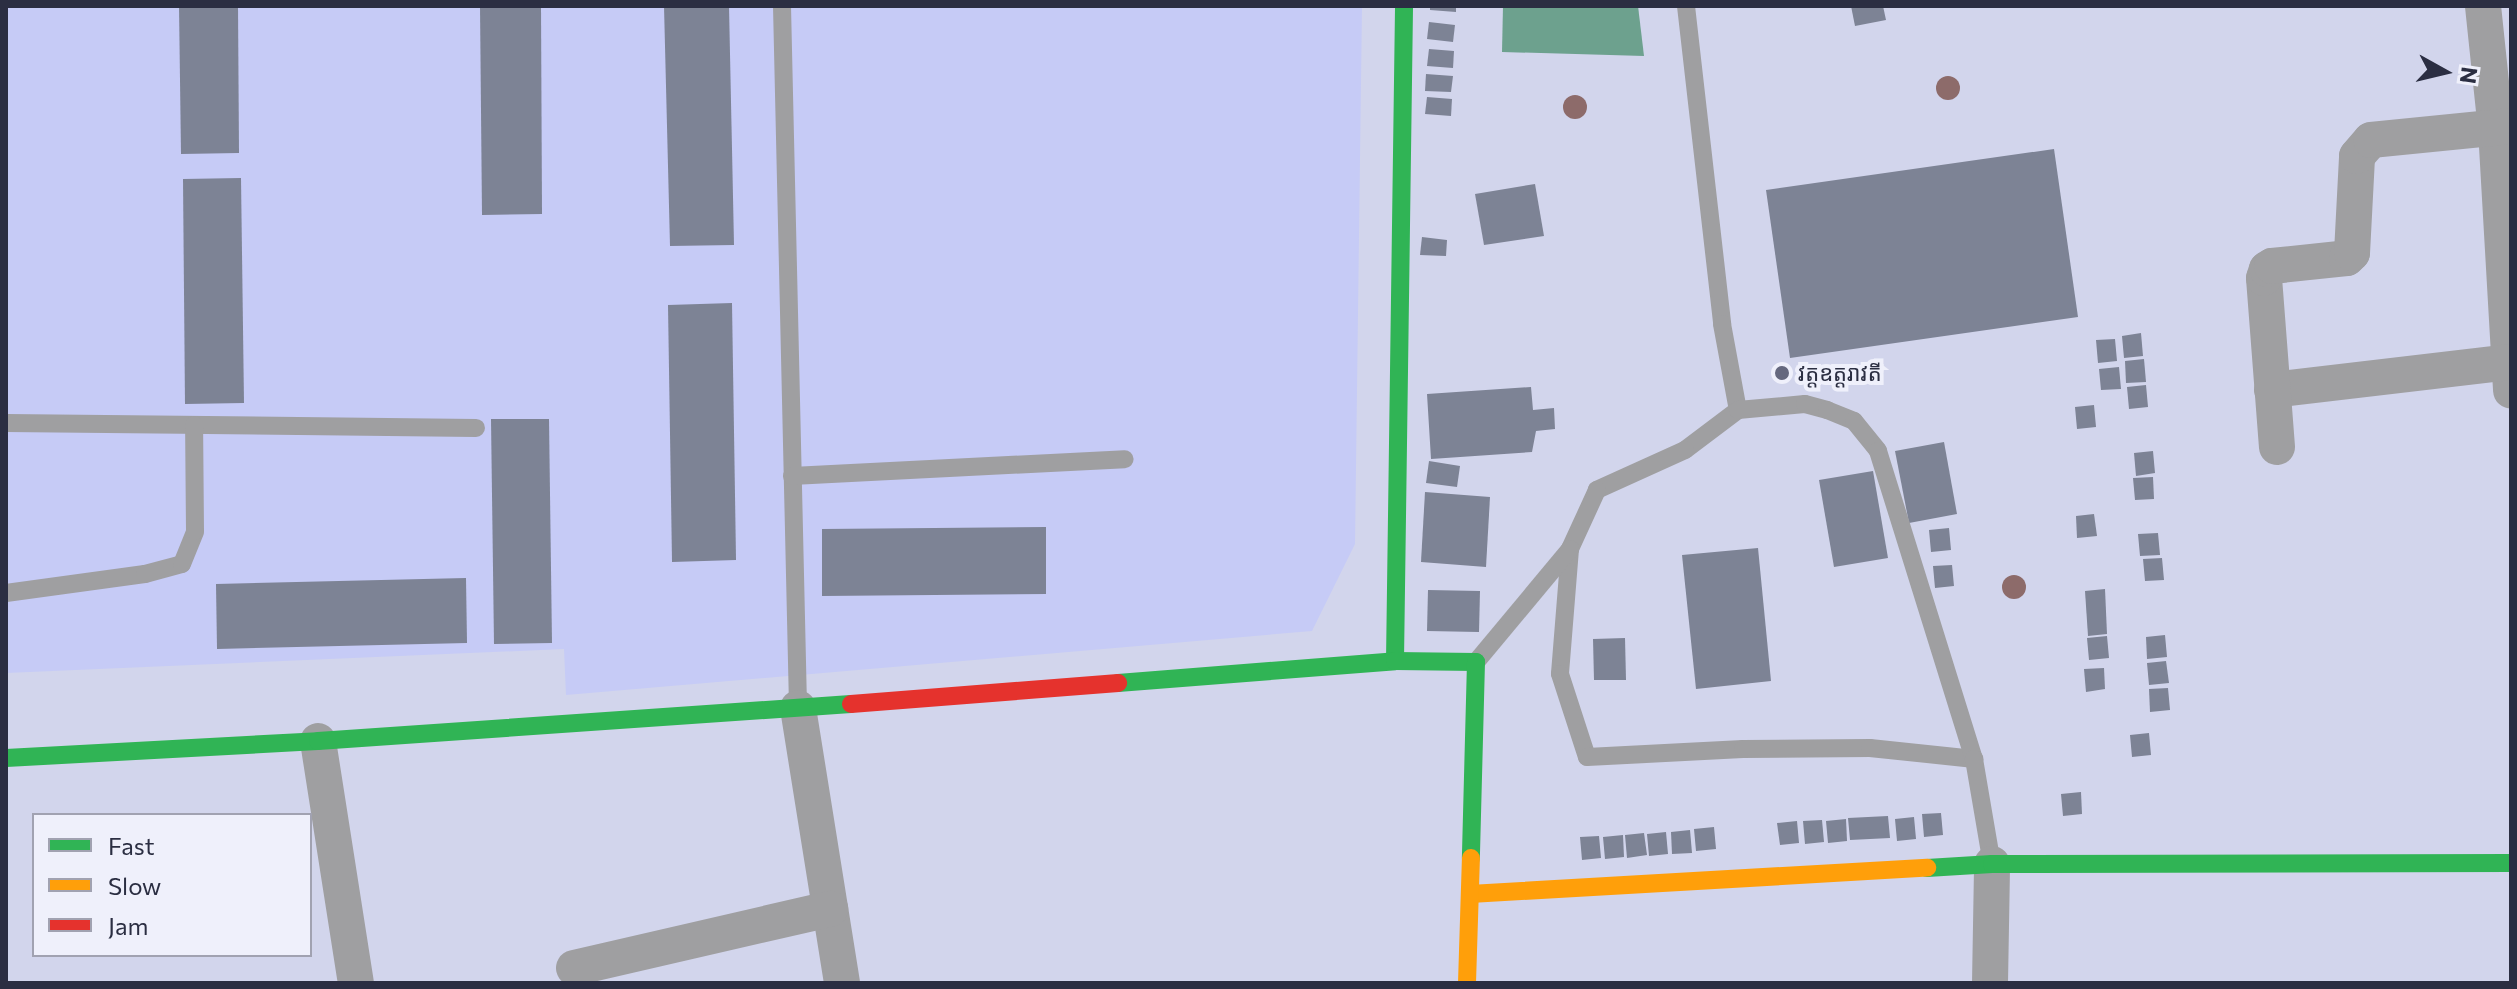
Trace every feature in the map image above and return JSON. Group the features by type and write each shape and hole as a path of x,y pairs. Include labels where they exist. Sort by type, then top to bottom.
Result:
{"street":[{"path":"1395,661 1404,6"},
{"path":"2272,390 2510,372 2504,128 2483,6"},
{"path":"2277,447 2264,278 2267,269 2347,258 2352,253 2357,156 2371,140 2504,128"},
{"path":"6,758 318,741 798,708 1395,661 1476,662 1467,983"},
{"path":"798,708 842,983"},
{"path":"318,741 356,983"},
{"path":"1470,894 1992,864 2511,863"},
{"path":"1990,983 1992,864"},
{"path":"574,968 830,909"}],"lane":[{"path":"782,6 798,708"},
{"path":"1686,6 1722,324 1738,410"},
{"path":"1476,662 1570,549 1597,490 1685,450 1738,410 1805,404 1827,410 1854,421 1878,451 1974,759 1992,864"},
{"path":"6,423 476,428"},
{"path":"6,593 145,574 182,564 195,531 194,425"},
{"path":"792,476 1125,459"},
{"path":"1570,549 1560,674 1587,757 1743,749 1870,748 1974,759"}],"shaded area":[{"path":"6,6 1362,6 1355,544 1312,631 566,695 564,649 6,673"},
{"path":"1503,6 1638,6 1644,56 1502,52"}],"building":[{"path":"179,6 238,6 239,153 181,154"},
{"path":"480,6 541,6 542,214 482,215"},
{"path":"664,6 729,6 734,245 670,246"},
{"path":"1430,6 1456,6 1456,12 1430,10"},
{"path":"1851,6 1883,6 1886,20 1855,26"},
{"path":"1429,22 1455,25 1453,42 1427,39"},
{"path":"1429,49 1454,51 1453,68 1427,66"},
{"path":"1426,74 1453,76 1451,92 1425,91"},
{"path":"1427,97 1452,99 1451,116 1425,114"},
{"path":"2054,149 2078,317 1790,358 1766,190"},
{"path":"241,178 244,403 185,404 183,179"},
{"path":"1535,184 1544,236 1484,245 1475,194"},
{"path":"1422,237 1447,240 1446,256 1420,255"},
{"path":"732,303 736,560 672,562 668,305"},
{"path":"2141,333 2143,356 2124,358 2122,336"},
{"path":"2115,339 2117,361 2098,363 2096,340"},
{"path":"2144,359 2146,382 2126,383 2125,361"},
{"path":"2119,367 2121,389 2101,390 2099,369"},
{"path":"2146,385 2148,407 2129,409 2127,387"},
{"path":"1531,387 1533,410 1554,408 1555,429 1536,431 1532,452 1431,459 1427,394"},
{"path":"2094,405 2096,427 2077,429 2075,407"},
{"path":"491,419 549,419 552,643 494,644"},
{"path":"1944,442 1957,514 1909,523 1895,451"},
{"path":"2153,451 2155,473 2136,476 2134,453"},
{"path":"1429,461 1460,466 1457,487 1426,483"},
{"path":"1873,471 1888,558 1834,567 1819,480"},
{"path":"2153,477 2154,499 2135,500 2133,478"},
{"path":"1425,492 1490,497 1486,567 1421,562"},
{"path":"2094,514 2097,536 2077,538 2076,516"},
{"path":"1046,527 1046,594 822,596 822,529"},
{"path":"1949,528 1951,550 1931,552 1929,530"},
{"path":"2158,533 2160,555 2140,556 2138,534"},
{"path":"1758,548 1771,681 1696,689 1682,555"},
{"path":"2162,558 2164,580 2145,581 2143,559"},
{"path":"1952,565 1954,586 1935,588 1933,566"},
{"path":"466,578 467,643 217,649 216,584"},
{"path":"2105,589 2107,634 2088,636 2085,591"},
{"path":"1428,590 1480,591 1479,632 1427,631"},
{"path":"2165,635 2167,657 2147,659 2146,637"},
{"path":"2107,636 2109,658 2089,660 2087,638"},
{"path":"1625,638 1626,680 1594,680 1593,639"},
{"path":"2166,661 2169,683 2149,685 2147,663"},
{"path":"2104,668 2105,689 2086,692 2084,669"},
{"path":"2168,688 2170,710 2150,712 2149,689"},
{"path":"2149,733 2151,755 2132,757 2130,735"},
{"path":"2081,792 2082,814 2063,816 2061,794"},
{"path":"1941,813 1943,835 1924,837 1922,814"},
{"path":"1888,816 1890,838 1850,840 1848,818"},
{"path":"1914,817 1916,839 1897,841 1895,819"},
{"path":"1846,819 1847,841 1828,843 1826,821"},
{"path":"1822,820 1824,842 1805,844 1803,821"},
{"path":"1797,821 1799,843 1780,845 1777,823"},
{"path":"1714,827 1716,849 1696,851 1694,829"},
{"path":"1690,830 1692,853 1672,854 1671,832"},
{"path":"1666,832 1668,854 1649,856 1647,834"},
{"path":"1644,833 1647,855 1627,858 1625,835"},
{"path":"1623,835 1624,857 1605,859 1603,837"},
{"path":"1599,836 1601,858 1582,860 1580,837"}],"traffic: fast":[{"path":"1395,661 1404,6"},
{"path":"1118,683 1395,661 1476,662 1471,858"},
{"path":"6,758 318,741 851,704"},
{"path":"1927,868 1992,864 2511,863"}],"traffic: slow":[{"path":"1467,983 1471,858"},
{"path":"1470,894 1927,868"}],"traffic: jam":[{"path":"851,704 1118,683"}],"place":[{"name":"វត្តឧត្តរាវតី","path":"1782,373"}]}
